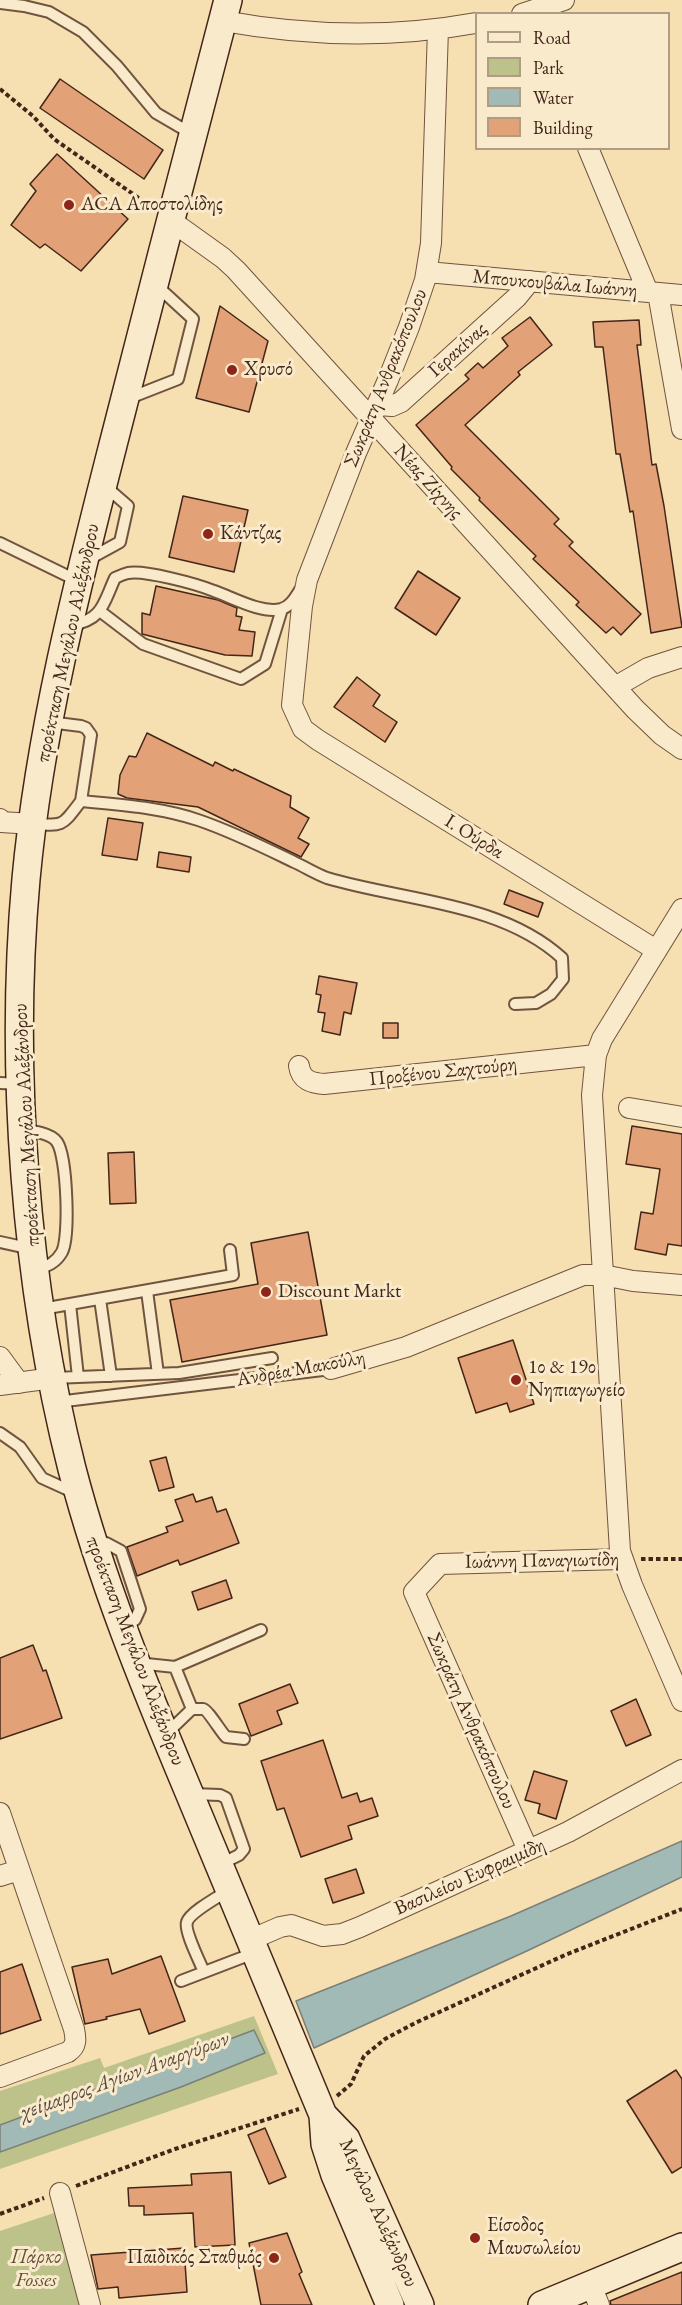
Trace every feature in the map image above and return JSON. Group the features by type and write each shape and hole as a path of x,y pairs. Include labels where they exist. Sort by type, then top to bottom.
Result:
{"main road":[{"name":"προέκταση Μεγάλου Αλεξάνδρου","path":"225,10 153,283 68,625 49,722 26,879 20,995 10,1084 23,1130 34,1260 42,1309 63,1386 80,1495 105,1579 165,1735 318,2103"},
{"name":"Μεγάλου Αλεξάνδρου","path":"318,2103 325,2144 335,2175 388,2304"},
{"name":"Μεγάλου Αλεξάνδρου","path":"318,2103 346,2139 420,2305"},
{"path":"542,2305 595,2295 682,2247"}],"street":[{"path":"531,12 564,0"},
{"path":"225,10 273,28 327,32 384,33 475,23"},
{"name":"Σωκράτη Ανθρακόπουλου","path":"297,718 292,705 293,690 307,580 356,453 402,345 427,273 432,243 438,29"},
{"path":"589,150 653,292 682,429"},
{"name":"Νέας Ζίχνης","path":"170,220 236,270 375,412 615,687 656,730 682,749"},
{"name":"Μπουκουβάλα Ιωάννη","path":"427,273 682,295"},
{"name":"Γερακίνας","path":"375,412 401,402 517,297 530,282"},
{"path":"615,687 648,668 682,657"},
{"name":"Ι. Ούρδα","path":"297,718 303,729 318,740 656,950"},
{"path":"0,821 33,824"},
{"path":"682,909 611,1021 596,1055 592,1095 622,1559 682,1701"},
{"name":"Προξένου Σαχτούρη","path":"299,1066 300,1074 309,1082 324,1084 596,1055"},
{"path":"629,1108 682,1117"},
{"name":"Ανδρέα Μακούλη","path":"331,1369 406,1347 577,1276 603,1275 633,1281 682,1285"},
{"path":"0,1357 9,1384 63,1386"},
{"name":"Ιωάννη Παναγιωτίδη","path":"414,1592 440,1564 622,1559"},
{"name":"Σωκράτη Ανθρακόπουλου","path":"414,1592 528,1850"},
{"name":"Βασιλείου Ευφραιμίδη","path":"256,1955 280,1927 291,1925 318,1935 342,1934 608,1812 682,1770"},
{"path":"0,1813 74,2029 75,2046 68,2052 0,2077"},
{"path":"0,1876 19,1870"},
{"path":"60,2193 90,2305"}],"lane":[{"path":"0,3 49,12 83,32 117,66 156,113 193,134"},
{"path":"124,400 178,379 191,329 193,319 153,283"},
{"path":"0,543 81,572"},
{"path":"68,625 90,620 101,612 115,578 129,572 189,583 237,601 271,610 282,609 292,602 307,580"},
{"path":"101,612 143,644 241,679 265,664 282,609"},
{"path":"33,824 59,825 81,801 91,735 86,728 81,726 49,722"},
{"path":"81,801 154,808 197,819 324,877 488,916 523,930 562,958 563,979 551,994 536,1003 515,1004"},
{"path":"0,1242 34,1260 55,1263 62,1251 67,1233 61,1154 56,1141 48,1136 23,1130"},
{"path":"42,1309 233,1275 230,1250"},
{"path":"147,1291 158,1374"},
{"path":"100,1299 111,1376"},
{"path":"69,1304 63,1386 111,1376 179,1373 272,1358"},
{"name":"Ανδρέα Μακούλη","path":"63,1386 331,1369"},
{"path":"0,1433 20,1447 42,1478 80,1495"},
{"path":"106,1543 121,1551 140,1609 135,1620"},
{"path":"136,1663 175,1667 261,1630"},
{"path":"175,1667 192,1709"},
{"path":"165,1735 192,1709 206,1710 226,1737 244,1740"},
{"path":"204,1972 187,1929 187,1922 192,1915 229,1890"},
{"path":"181,1981 256,1955"}],"path":[{"path":"0,89 33,116 54,139 170,220"},
{"name":"Ιωάννη Παναγιωτίδη","path":"622,1559 682,1559"},
{"path":"0,2214 175,2149 336,2097 347,2089 364,2056 385,2039 565,1955 682,1909"}],"green space":[{"path":"254,2016 278,2074 0,2169 0,2091 100,2058 104,2068"},
{"name":"Πάρκο Fosses","path":"57,2212 82,2305 0,2305 0,2231"}],"water":[{"path":"682,1841 682,1877 314,2048 296,2001 511,1916"},
{"path":"254,2030 265,2053 181,2087 0,2152 0,2125"}],"building":[{"path":"60,79 163,150 144,179 40,108"},
{"name":"ACA Αποστολίδης","path":"57,154 128,219 81,271 45,244 40,248 11,225 36,191 30,184"},
{"name":"Χρυσό","path":"220,306 268,341 249,412 196,398"},
{"path":"530,317 552,345 518,372 520,375 465,425 559,519 554,524 573,542 569,546 641,614 621,635 613,627 606,633 576,605 579,602 533,559 536,556 479,500 480,498 451,469 452,467 416,425 469,379 465,375 478,363 483,368 508,346 502,338"},
{"path":"639,320 641,345 637,345 652,465 656,464 664,506 682,627 651,633 633,511 630,512 620,454 616,454 603,347 595,347 593,322"},
{"name":"Κάντζας","path":"183,496 248,510 234,572 169,557"},
{"path":"418,571 460,598 436,635 395,608"},
{"path":"156,586 218,600 237,608 236,616 242,617 239,630 255,632 252,656 225,655 142,634 142,613 150,615"},
{"path":"357,677 380,695 373,706 397,722 385,742 334,707"},
{"path":"147,733 213,766 215,762 233,771 234,769 291,796 290,807 309,818 298,838 309,844 301,857 198,807 127,798 118,794 120,775 129,756 136,757"},
{"path":"108,818 143,823 137,860 102,855"},
{"path":"159,852 191,857 189,872 157,867"},
{"path":"509,890 543,903 538,917 504,904"},
{"path":"319,976 357,983 351,1014 344,1012 340,1035 322,1031 325,1013 318,1012 321,995 316,994"},
{"path":"383,1023 398,1023 398,1038 383,1038"},
{"path":"632,1126 682,1134 682,1246 668,1244 666,1255 635,1249 641,1212 653,1214 660,1169 626,1164"},
{"path":"134,1152 136,1203 110,1204 108,1153"},
{"name":"Discount Markt","path":"308,1232 327,1335 182,1362 170,1300 258,1284 251,1243"},
{"path":"513,1340 534,1404 510,1412 507,1403 476,1413 458,1358"},
{"path":"166,1457 174,1487 159,1491 150,1461"},
{"path":"193,1494 196,1502 212,1497 217,1512 226,1509 239,1543 180,1565 178,1560 137,1576 127,1547 168,1532 166,1527 183,1521 175,1500"},
{"path":"226,1580 232,1598 198,1610 192,1592"},
{"path":"33,1645 43,1671 46,1670 62,1718 0,1739 0,1658"},
{"path":"290,1684 298,1703 277,1711 282,1724 251,1736 239,1704"},
{"path":"636,1699 651,1735 626,1746 611,1711"},
{"path":"323,1740 342,1798 357,1793 360,1802 372,1798 378,1816 348,1826 352,1839 301,1857 284,1808 277,1810 261,1761"},
{"path":"534,1771 567,1781 556,1819 538,1813 540,1804 525,1800"},
{"path":"356,1869 364,1893 333,1903 325,1879"},
{"path":"161,1956 185,2021 149,2034 140,2009 85,2024 72,1967 108,1959 112,1974"},
{"path":"22,1964 41,2020 0,2034 0,1972"},
{"path":"676,2070 682,2079 682,2167 672,2173 627,2101"},
{"path":"265,2128 286,2177 269,2184 248,2135"},
{"path":"231,2172 235,2245 195,2247 193,2213 144,2215 144,2206 129,2206 128,2188 192,2185 191,2174"},
{"name":"Παιδικός Σταθμός","path":"287,2233 302,2272 299,2274 312,2305 261,2305 249,2243"},
{"path":"184,2248 187,2292 119,2298 118,2287 98,2289 91,2255"},
{"path":"682,2272 682,2305 611,2305 610,2301"}],"place":[{"name":"ACA Αποστολίδης","path":"69,205"},
{"name":"Χρυσό","path":"232,370"},
{"name":"Κάντζας","path":"208,534"},
{"name":"Discount Markt","path":"266,1292"},
{"name":"1ο & 19ο Νηπιαγωγείο","path":"516,1380"},
{"name":"Είσοδος Μαυσωλείου","path":"475,2238"},
{"name":"Παιδικός Σταθμός","path":"274,2258"}],"water label":[{"name":"χείμαρρος Αγίων Αναργύρων","path":"125,2076"}]}
